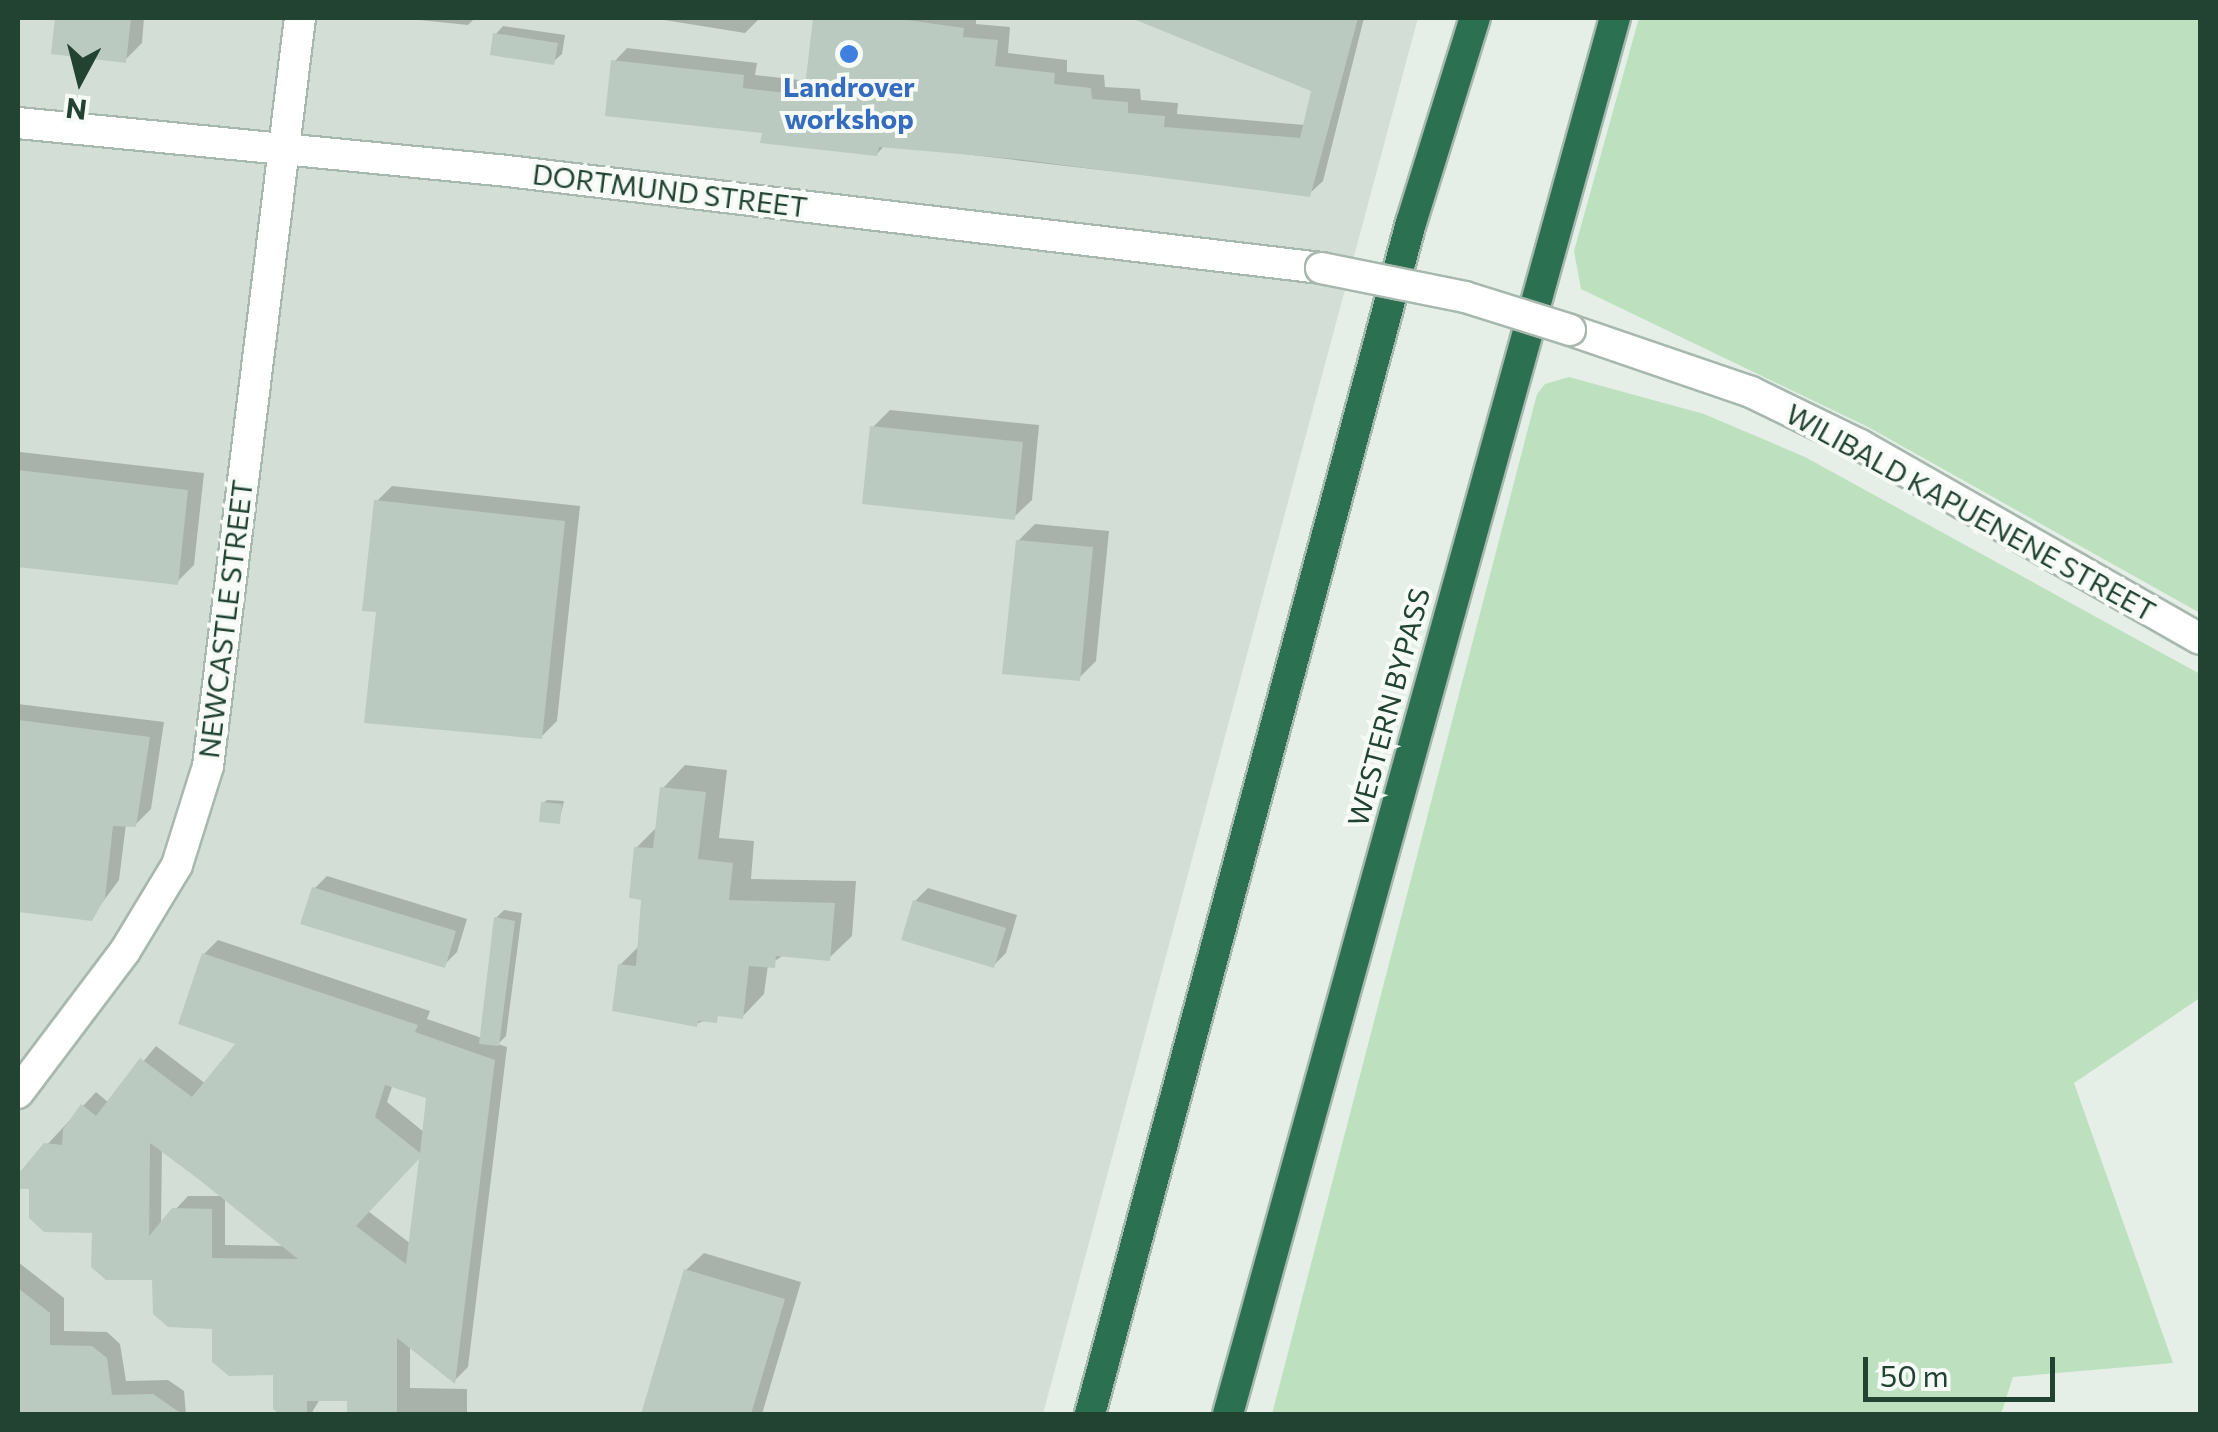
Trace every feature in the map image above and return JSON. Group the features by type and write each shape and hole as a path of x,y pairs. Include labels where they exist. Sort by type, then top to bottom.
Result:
{"highway":[{"path":"1090,1414 1411,222 1475,18"},
{"name":"WESTERN BYPASS","path":"1228,1414 1615,18"}],"street":[{"name":"NEWCASTLE STREET","path":"18,1094 125,951 168,880 203,783 287,153 300,18"},
{"name":"DORTMUND STREET","path":"18,123 287,153 498,170 1321,268 1464,297 1570,330"},
{"name":"WILIBALD KAPUENENE STREET","path":"1570,330 1751,392 1860,445 2200,639"}],"shaded area":[{"path":"18,18 1418,18 1043,1414 18,1414"}],"green space":[{"path":"1639,18 2200,18 2200,613 1868,427 1581,289 1574,251"},
{"path":"1569,377 1704,414 1805,457 2200,674 2200,998 2074,1083 2173,1363 2013,1377 2001,1414 1272,1414 1537,394 1545,384"}],"building":[{"path":"55,18 131,18 126,63 51,54"},
{"path":"813,18 893,18 964,28 963,37 998,40 995,66 1055,73 1054,84 1091,88 1092,99 1128,102 1128,113 1165,116 1164,127 1300,138 1311,91 1131,18 1358,18 1310,197 1017,159 879,147 877,156 760,143 762,133 605,116 611,60 744,75 743,88 804,95"},
{"path":"493,33 558,43 554,65 490,55"},
{"path":"870,426 1023,442 1015,520 862,504"},
{"path":"18,470 188,490 178,585 18,567"},
{"path":"374,500 565,521 542,739 364,723 376,612 362,611"},
{"path":"1016,540 1093,547 1080,681 1002,674"},
{"path":"18,720 150,737 136,827 113,826 105,898 92,921 18,912"},
{"path":"660,787 706,792 698,859 733,863 729,900 835,903 830,961 776,956 775,968 749,966 743,1019 718,1016 717,1023 698,1021 697,1027 612,1011 618,964 636,966 641,900 629,898 634,847 653,848"},
{"path":"541,802 562,804 560,824 539,822"},
{"path":"312,887 456,931 445,968 300,924"},
{"path":"913,900 1006,928 994,968 901,940"},
{"path":"494,917 515,921 499,1046 479,1044"},
{"path":"202,953 418,1025 415,1032 495,1060 455,1384 397,1338 397,1414 347,1414 347,1401 307,1401 307,1414 279,1414 273,1409 273,1375 229,1376 212,1362 212,1329 168,1327 153,1314 152,1280 106,1280 91,1267 92,1233 44,1232 29,1218 29,1189 18,1189 18,1174 44,1143 62,1145 63,1129 81,1104 96,1116 140,1058 192,1097 235,1044 178,1024","holes":["385,1085 426,1098 420,1153 375,1117","150,1143 298,1259 212,1258 212,1209 172,1208 149,1236","419,1159 406,1264 356,1226"]},
{"path":"684,1269 785,1299 751,1414 641,1414"},
{"path":"18,1288 50,1313 50,1345 92,1346 107,1358 112,1395 153,1394 182,1414 18,1414"}],"place":[{"name":"Landrover workshop","path":"849,54"}]}
